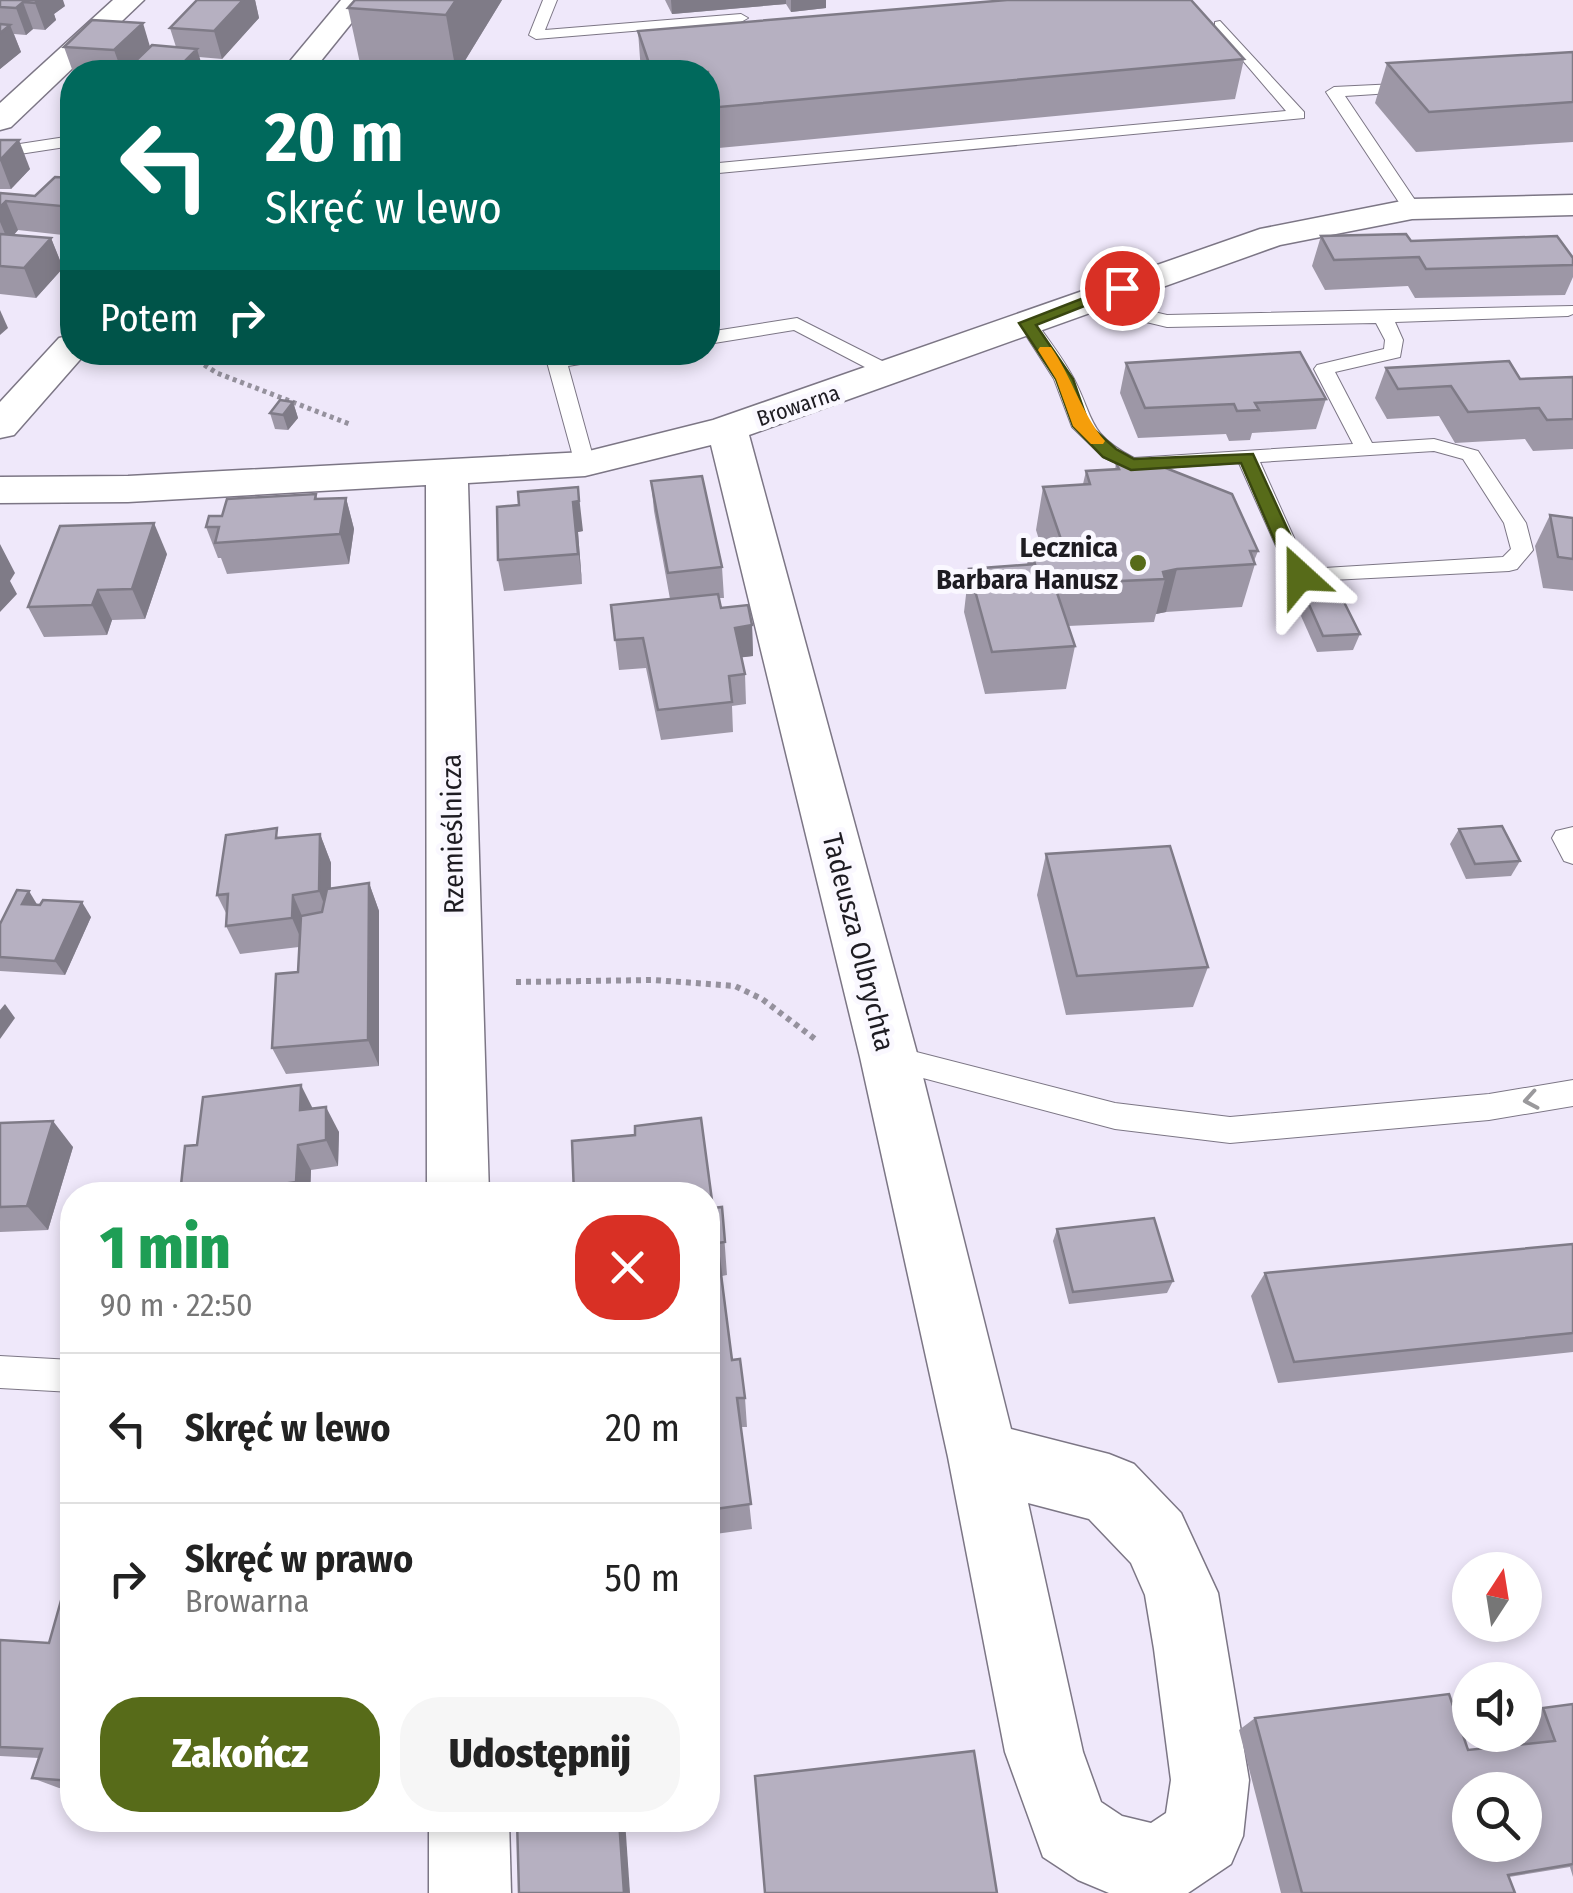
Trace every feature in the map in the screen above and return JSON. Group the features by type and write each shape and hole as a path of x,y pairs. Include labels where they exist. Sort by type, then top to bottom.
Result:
{"street":[{"path":"65,60 130,0"},
{"path":"306,60 356,0"},
{"path":"0,120 60,65"},
{"name":"Browarna","path":"0,490 95,490 586,464 727,430 1272,236 1412,209 1573,204"},
{"path":"0,426 60,359"},
{"name":"Tadeusza Olbrychta","path":"727,430 889,1057 984,1456 1044,1752 1070,1830 1106,1852 1160,1864 1203,1836 1210,1780 1181,1592 1156,1538 1109,1489 984,1456"},
{"name":"Rzemieślnicza","path":"447,474 458,1182"},
{"path":"468,1832 470,1893"}],"lane":[{"path":"550,0 536,35 741,18"},
{"path":"720,168 1298,114 1220,25"},
{"path":"1412,209 1334,92 1434,87"},
{"path":"0,152 60,143"},
{"path":"1086,302 1167,321 1568,310"},
{"path":"1366,450 1324,368 1392,353 1394,340 1383,318"},
{"path":"1027,323 1064,379 1082,426 1110,453 1131,464 1247,457 1434,446 1471,455 1516,524 1522,550 1508,564 1300,576 1247,457"},
{"path":"720,336 797,324 889,372"},
{"path":"558,365 586,464"},
{"path":"1573,838 1564,838 1573,854"},
{"path":"889,1057 1115,1116 1230,1130 1489,1107 1573,1093"},
{"path":"0,1372 60,1375"}],"path":[{"path":"204,365 366,430"},
{"path":"454,985 572,980 734,986 762,999 815,1038"}],"building":[{"path":"0,0 38,0 23,2 16,8 0,7"},
{"path":"197,0 243,0 214,31 170,28"},
{"path":"355,0 456,0 446,15 348,8"},
{"path":"1007,0 1191,0 1244,59 720,107 720,60 648,60 638,31"},
{"path":"92,20 143,23 114,50 64,47"},
{"path":"152,45 197,49 186,60 136,60"},
{"path":"1573,52 1573,102 1429,112 1387,63"},
{"path":"0,140 19,140 0,160"},
{"path":"55,177 60,177 60,206 6,201 0,207 0,193 35,196"},
{"path":"0,234 51,238 24,268 0,266"},
{"path":"1406,234 1411,241 1557,236 1573,258 1573,265 1426,269 1419,257 1334,260 1321,236"},
{"path":"1300,352 1326,399 1255,403 1259,410 1237,411 1234,404 1145,408 1126,363"},
{"path":"1509,361 1520,379 1573,377 1573,419 1547,420 1539,408 1468,412 1451,386 1398,389 1386,368"},
{"path":"280,400 293,402 283,415 270,413"},
{"path":"1148,461 1232,494 1258,551 1250,551 1255,564 1177,569 1163,572 1165,579 1054,584 1075,646 992,652 969,569 1035,564 1030,546 1063,545 1043,487 1090,484 1086,471 1119,469 1116,463"},
{"path":"702,476 722,567 668,573 651,481"},
{"path":"578,487 579,501 573,502 578,554 498,560 497,507 519,505 518,492"},
{"path":"316,494 315,499 346,498 340,534 215,543 219,527 206,527 209,516 222,516 227,499"},
{"path":"1550,515 1573,518 1573,559 1558,557"},
{"path":"154,523 132,589 98,590 92,605 28,607 60,526"},
{"path":"718,594 721,608 748,605 752,625 735,628 745,674 729,676 732,702 658,710 643,638 615,640 611,605"},
{"path":"1342,598 1360,634 1323,636 1307,600"},
{"path":"1502,826 1520,861 1475,864 1459,829"},
{"path":"277,828 276,838 320,834 319,891 293,895 292,918 226,926 228,894 217,895 226,835"},
{"path":"1170,846 1208,967 1077,976 1046,854"},
{"path":"369,883 368,1040 272,1048 276,974 298,972 301,916 322,912 327,889"},
{"path":"17,890 29,891 22,904 40,905 43,900 82,902 55,961 0,957 0,924"},
{"path":"301,1085 300,1110 326,1107 326,1140 298,1145 296,1182 181,1182 185,1146 197,1145 203,1097"},
{"path":"701,1118 710,1182 574,1182 572,1141 635,1135 635,1126"},
{"path":"53,1121 27,1206 0,1207 0,1123"},
{"path":"720,1207 722,1207 725,1242 720,1243"},
{"path":"1154,1218 1173,1281 1073,1292 1057,1229"},
{"path":"1573,1244 1573,1333 1294,1362 1265,1273"},
{"path":"720,1266 732,1360 740,1359 745,1398 737,1398 751,1504 720,1508"},
{"path":"60,1604 60,1780 32,1778 42,1749 0,1747 0,1640 49,1643"},
{"path":"1449,1694 1452,1752 1542,1752 1542,1742 1555,1741 1543,1708 1573,1704 1573,1864 1508,1875 1515,1893 1302,1893 1255,1718"},
{"path":"974,1751 997,1893 765,1893 755,1776"},
{"path":"517,1832 620,1832 624,1893 519,1893"}],"slow traffic":[{"path":"1046,350 1064,379 1082,426 1097,441"}],"place":[{"name":"Lecznica Barbara Hanusz","path":"1138,563"}],"route":[{"path":"1122,288 1027,323 1064,379 1082,426 1110,453 1131,464 1247,457 1300,576"}]}
